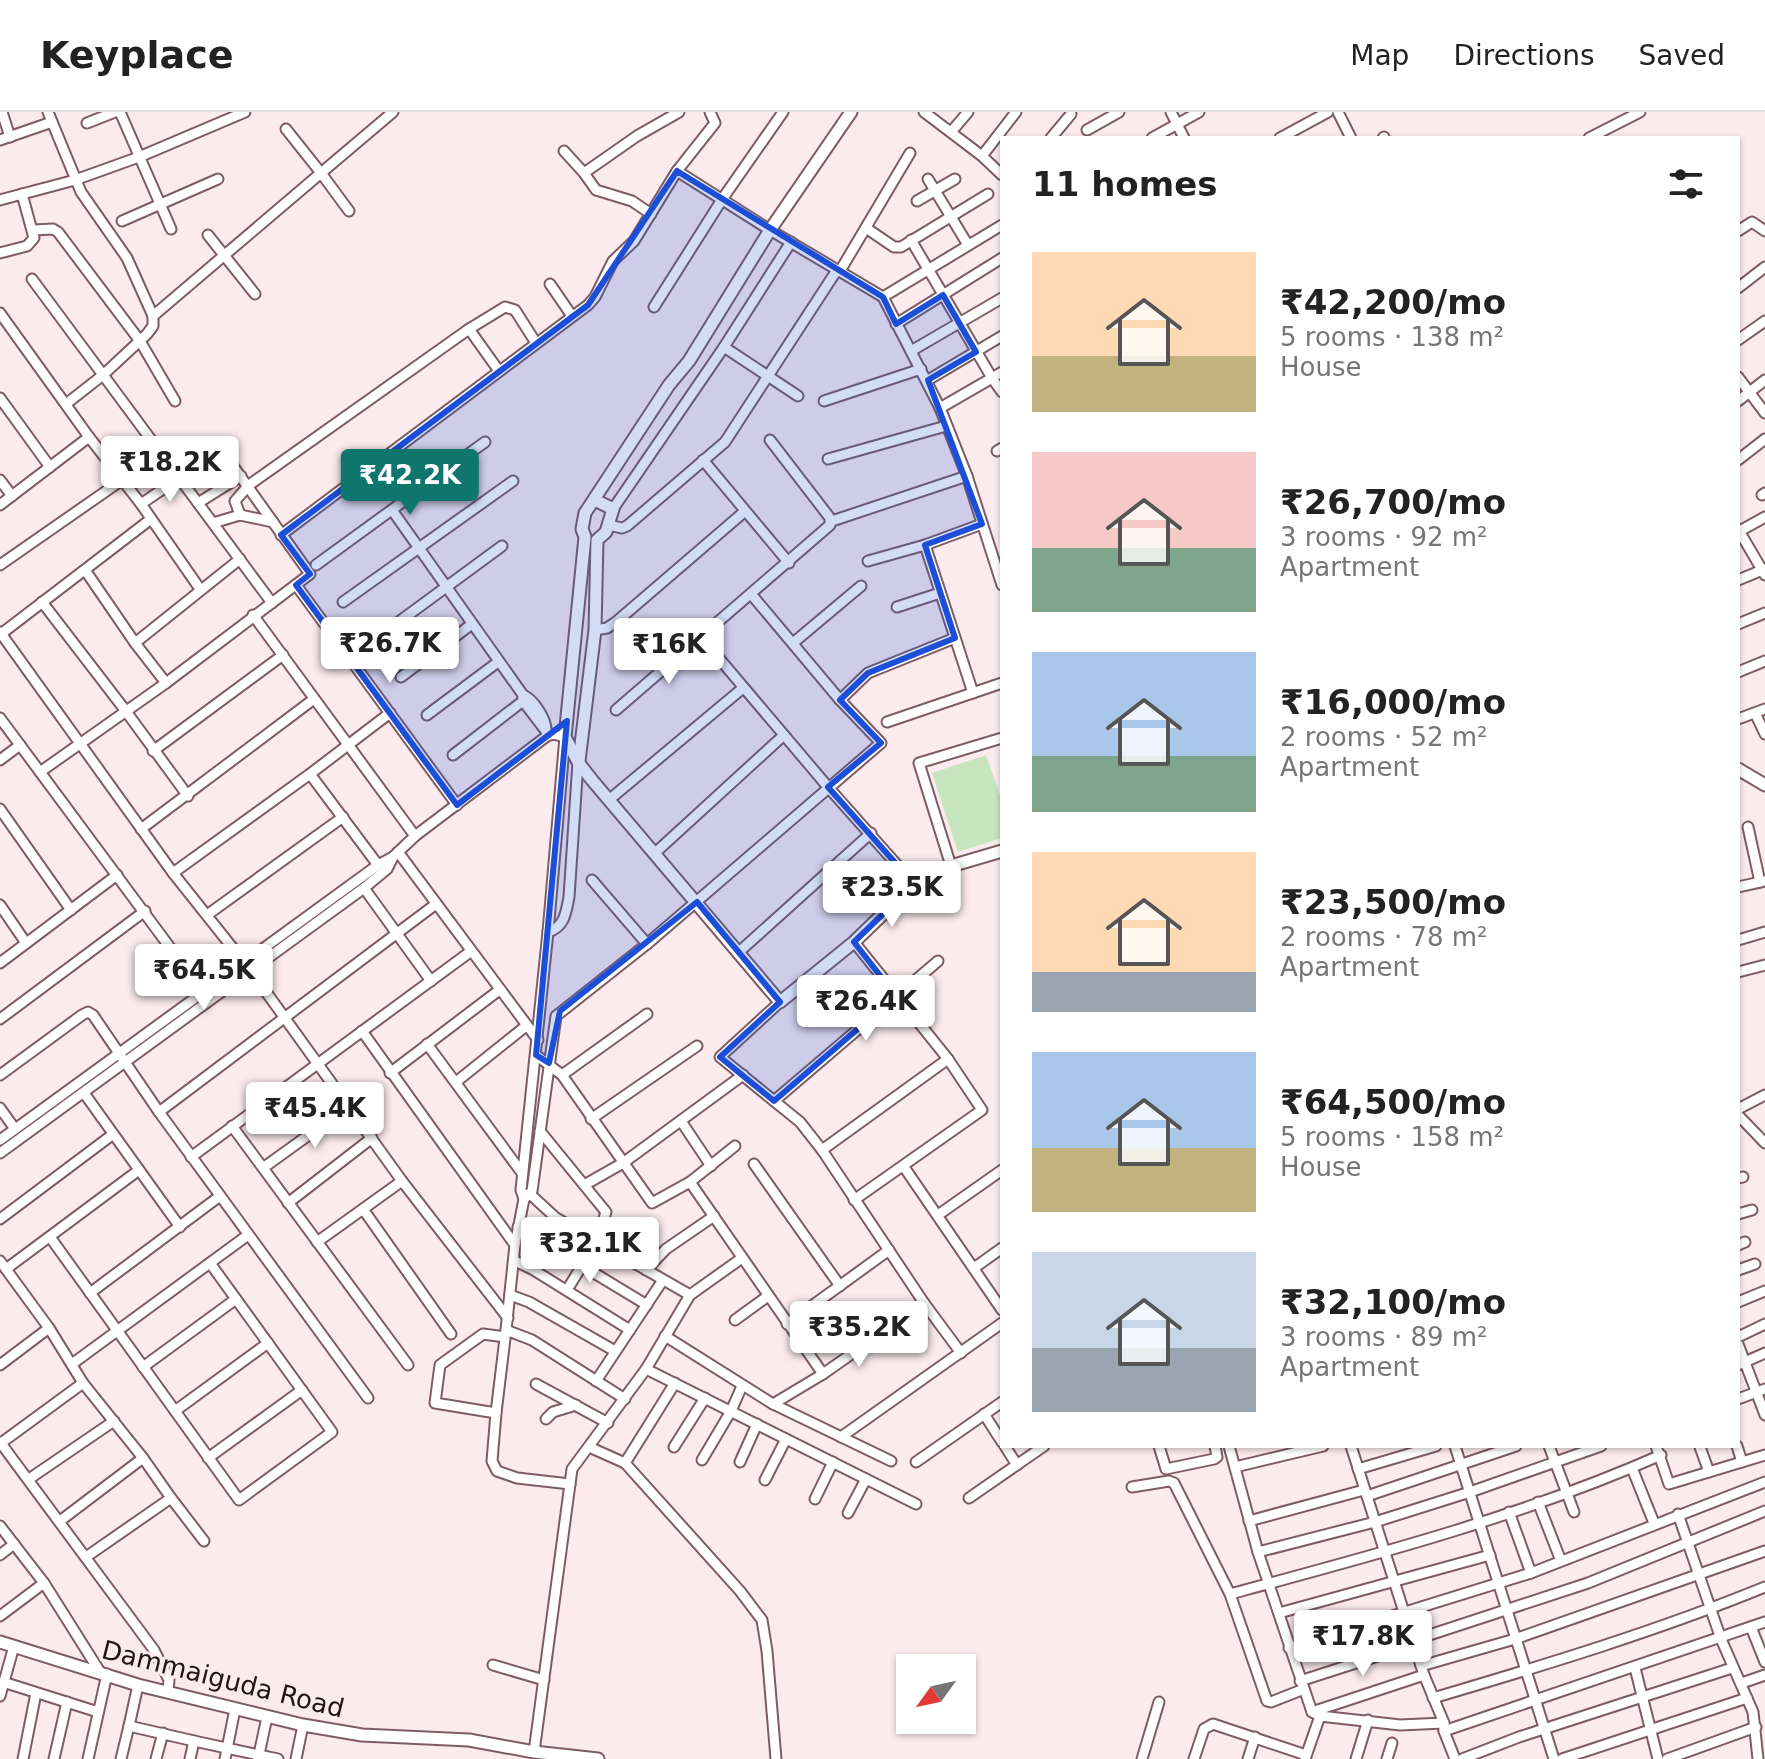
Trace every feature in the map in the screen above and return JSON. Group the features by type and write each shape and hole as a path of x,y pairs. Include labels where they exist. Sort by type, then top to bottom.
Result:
{"street":[{"path":"2,112 5,138 50,117 75,180 127,258 153,316 153,326 140,341 66,404"},
{"path":"87,123 117,112 171,229"},
{"path":"0,200 75,180 139,157 245,112"},
{"path":"153,316 393,112"},
{"path":"584,173 637,136 679,112"},
{"path":"281,535 595,297 613,261 634,241 677,171 715,123 710,112"},
{"path":"654,307 723,198 783,112"},
{"path":"690,1295 556,1218 521,1190 522,1173 536,1124 543,1059 538,1040 584,547 582,520 669,385 689,361 770,230 851,112"},
{"path":"924,112 1000,173"},
{"path":"951,132 968,112"},
{"path":"982,156 1016,112"},
{"path":"1087,130 1119,112"},
{"path":"1171,112 1183,136"},
{"path":"1155,136 1199,112"},
{"path":"1284,136 1328,112"},
{"path":"1338,112 1350,136"},
{"path":"1593,136 1640,112"},
{"path":"1053,136 1071,114"},
{"path":"286,129 349,211"},
{"path":"564,151 596,190 632,201 651,214"},
{"path":"608,525 627,526 725,442 839,271 910,153"},
{"path":"677,171 883,297 940,408 967,476 1000,576"},
{"path":"122,221 218,179"},
{"path":"928,179 968,245"},
{"path":"917,201 955,179"},
{"path":"0,253 27,246 34,238 22,194"},
{"path":"866,228 898,248 988,194"},
{"path":"1740,230 1752,222 1765,231"},
{"path":"883,297 1000,226"},
{"path":"34,230 53,229 58,232 140,341 175,401"},
{"path":"208,235 255,294"},
{"path":"911,240 1000,389"},
{"path":"548,932 559,926 567,907 578,802 578,762 601,629 597,540 606,532 613,509 724,347 791,242"},
{"path":"896,324 1000,259"},
{"path":"1740,286 1765,267"},
{"path":"32,279 272,603"},
{"path":"550,284 572,316"},
{"path":"911,351 1000,299"},
{"path":"240,515 235,501 249,485 469,329 505,307 510,307 536,343"},
{"path":"0,313 200,589"},
{"path":"1740,339 1765,321"},
{"path":"469,329 499,371"},
{"path":"928,380 1000,337"},
{"path":"724,347 798,396"},
{"path":"824,401 921,369"},
{"path":"940,408 1000,373"},
{"path":"1740,380 1765,413"},
{"path":"1740,400 1765,380"},
{"path":"0,398 50,467"},
{"path":"828,459 946,426"},
{"path":"0,505 89,437"},
{"path":"1740,458 1765,439"},
{"path":"770,440 832,521"},
{"path":"316,565 485,442"},
{"path":"40,772 166,683 310,574 218,445"},
{"path":"703,460 789,563"},
{"path":"198,503 241,476"},
{"path":"616,710 789,563 832,521 967,476"},
{"path":"141,504 179,478"},
{"path":"0,480 12,496"},
{"path":"0,565 122,480"},
{"path":"343,602 513,481"},
{"path":"595,500 613,509"},
{"path":"392,510 523,698"},
{"path":"601,629 744,512"},
{"path":"213,523 240,515 273,522"},
{"path":"1740,530 1765,517"},
{"path":"151,519 0,633 173,873 286,1017 402,1181 508,1318"},
{"path":"868,561 982,524"},
{"path":"1740,534 1764,571 1740,579"},
{"path":"925,545 973,693"},
{"path":"370,643 502,546"},
{"path":"584,547 597,548"},
{"path":"135,643 240,559"},
{"path":"85,570 166,683"},
{"path":"296,585 457,805"},
{"path":"793,643 861,586"},
{"path":"897,607 940,593"},
{"path":"570,1484 517,1478 497,1471 492,1461 515,1245 527,1196 532,1191 543,1059 556,1016 697,902 881,743 840,700 751,594"},
{"path":"42,602 188,796"},
{"path":"1740,623 1765,613"},
{"path":"253,615 415,836"},
{"path":"401,677 472,624"},
{"path":"701,637 914,884"},
{"path":"840,700 868,673 955,638"},
{"path":"153,751 283,655"},
{"path":"1740,671 1765,661"},
{"path":"427,715 498,662"},
{"path":"887,722 1000,684"},
{"path":"610,799 743,688"},
{"path":"453,755 523,698 528,697 534,704 546,723 547,732"},
{"path":"141,829 314,699"},
{"path":"1740,718 1760,711 1765,734"},
{"path":"173,873 390,713"},
{"path":"0,718 203,992"},
{"path":"547,732 565,737 578,762 780,1002"},
{"path":"0,1140 251,971 364,888 387,869 415,836 547,732"},
{"path":"655,853 784,735"},
{"path":"951,866 919,763 1000,739"},
{"path":"0,760 20,745"},
{"path":"1740,770 1765,785"},
{"path":"310,774 378,865"},
{"path":"0,809 71,910"},
{"path":"207,915 343,817"},
{"path":"1740,887 1763,882 1748,827"},
{"path":"740,951 871,833"},
{"path":"961,1353 800,1122 720,1057 780,1002 854,942 914,884 951,866 1000,852"},
{"path":"396,855 538,1040"},
{"path":"0,1153 84,1093 122,1058 243,961 396,855"},
{"path":"0,963 117,875"},
{"path":"592,880 647,944"},
{"path":"364,888 431,981"},
{"path":"159,1112 436,904"},
{"path":"0,905 26,943"},
{"path":"0,1019 145,911"},
{"path":"1740,939 1765,932"},
{"path":"854,942 948,1059 982,1110 854,1200"},
{"path":"191,1157 470,952"},
{"path":"774,1101 938,961"},
{"path":"1740,971 1765,965"},
{"path":"390,1073 498,991"},
{"path":"0,1075 88,1012 93,1015 191,1157 368,1398"},
{"path":"562,1075 647,1014"},
{"path":"456,1082 526,1026"},
{"path":"362,1031 515,1245"},
{"path":"427,1044 522,1173"},
{"path":"591,1119 697,1046"},
{"path":"543,1059 562,1075 652,1203 690,1182 735,1146"},
{"path":"822,1150 948,1059"},
{"path":"586,1184 623,1163 743,1075"},
{"path":"84,1093 180,1227"},
{"path":"1740,1108 1765,1095"},
{"path":"263,1168 349,1106"},
{"path":"0,1108 15,1129"},
{"path":"1740,1117 1763,1138"},
{"path":"681,1121 711,1166"},
{"path":"536,1124 606,1212 597,1241 567,1290"},
{"path":"232,1126 408,1365"},
{"path":"0,1219 112,1135"},
{"path":"288,1203 372,1138"},
{"path":"754,1164 840,1286"},
{"path":"904,1167 1000,1307"},
{"path":"139,1170 50,1237 3,1265 49,1328 83,1383 204,1541"},
{"path":"938,1215 1000,1171"},
{"path":"317,1242 402,1181"},
{"path":"690,1182 823,1374"},
{"path":"90,1293 220,1196"},
{"path":"363,1209 451,1334"},
{"path":"1740,1213 1752,1210"},
{"path":"646,1270 666,1249 714,1216"},
{"path":"518,1227 647,1305"},
{"path":"72,1364 248,1235"},
{"path":"50,1237 239,1500 332,1432 210,1263"},
{"path":"974,1268 1000,1249"},
{"path":"787,1324 889,1250"},
{"path":"534,1752 572,1469 646,1369 690,1295 742,1258"},
{"path":"515,1261 630,1330"},
{"path":"1740,1269 1755,1264"},
{"path":"596,1381 663,1280"},
{"path":"1740,1301 1765,1291"},
{"path":"510,1295 529,1302 615,1351"},
{"path":"735,1320 768,1296"},
{"path":"143,1367 236,1299"},
{"path":"773,1404 823,1374 924,1303"},
{"path":"841,1437 1000,1324"},
{"path":"1740,1336 1765,1324"},
{"path":"1,1362 49,1328"},
{"path":"496,1413 435,1403 440,1365 483,1334 528,1338 625,1399"},
{"path":"665,1336 773,1404 891,1461"},
{"path":"175,1411 268,1343"},
{"path":"1765,1353 1742,1364 1761,1391 1765,1415"},
{"path":"646,1369 916,1504"},
{"path":"83,1383 0,1443 159,1658 169,1680 168,1691"},
{"path":"625,1463 675,1383"},
{"path":"536,1384 608,1423"},
{"path":"702,1460 742,1386"},
{"path":"208,1458 302,1390"},
{"path":"1740,1398 1761,1391"},
{"path":"674,1447 705,1398"},
{"path":"916,1462 1000,1403"},
{"path":"546,1419 553,1412 576,1405"},
{"path":"984,1414 1000,1438"},
{"path":"29,1479 114,1421"},
{"path":"740,1462 757,1424"},
{"path":"765,1480 786,1439"},
{"path":"589,1447 625,1463 740,1591 762,1620 776,1759"},
{"path":"1006,1448 1017,1465"},
{"path":"969,1498 1041,1448"},
{"path":"1160,1448 1166,1469 1214,1459 1217,1457 1215,1448"},
{"path":"1194,1759 1208,1724 1255,1737 1306,1757 1316,1714 1302,1685 1268,1584 1230,1448"},
{"path":"1235,1467 1315,1448"},
{"path":"1352,1448 1422,1670 1455,1759"},
{"path":"1358,1469 1429,1448"},
{"path":"1456,1448 1554,1759"},
{"path":"1249,1521 1366,1493 1510,1448"},
{"path":"1550,1448 1574,1512"},
{"path":"1258,1552 1375,1522 1595,1448"},
{"path":"1700,1448 1709,1472"},
{"path":"1738,1448 1742,1462"},
{"path":"1230,1594 1479,1523 1632,1468 1658,1451 1669,1484 1765,1455"},
{"path":"60,1521 143,1458"},
{"path":"815,1499 833,1462"},
{"path":"1632,1468 1654,1523"},
{"path":"848,1513 866,1479"},
{"path":"1132,1487 1169,1481 1174,1483 1230,1594 1267,1701 1271,1702 1302,1685 1415,1642 1588,1583 1765,1511"},
{"path":"1289,1648 1531,1573 1765,1482"},
{"path":"86,1557 171,1498"},
{"path":"1538,1502 1561,1561"},
{"path":"1509,1512 1531,1573"},
{"path":"1678,1514 1697,1576 1732,1668 1742,1683 1753,1712 1758,1759"},
{"path":"0,1526 44,1583 103,1673 88,1759"},
{"path":"0,1555 14,1544"},
{"path":"1316,1714 1422,1670 1765,1551"},
{"path":"1279,1613 1490,1555"},
{"path":"0,1616 44,1583"},
{"path":"1433,1698 1526,1671 1711,1609 1765,1587"},
{"path":"1316,1714 1400,1725 1444,1727 1536,1701 1765,1622"},
{"path":"1751,1627 1765,1662"},
{"name":"Dammaiguda Road","path":"0,1642 138,1685 303,1725 362,1735 469,1740 534,1752 598,1759"},
{"path":"0,1696 14,1646"},
{"path":"493,1665 544,1680"},
{"path":"1635,1668 1658,1759"},
{"path":"1462,1759 1519,1737 1732,1668"},
{"path":"1742,1683 1765,1675"},
{"path":"3,1682 98,1712"},
{"path":"121,1759 138,1685"},
{"path":"23,1759 36,1693"},
{"path":"1562,1759 1747,1698"},
{"path":"54,1759 67,1702"},
{"path":"1142,1759 1159,1702"},
{"path":"226,1754 235,1709"},
{"path":"1753,1712 1765,1716"},
{"path":"259,1757 267,1717"},
{"path":"1356,1759 1368,1720"},
{"path":"296,1759 303,1725"},
{"path":"129,1726 194,1741 226,1754 278,1759"},
{"path":"1667,1759 1756,1727"},
{"path":"156,1759 163,1733"},
{"path":"1248,1759 1255,1737"},
{"path":"190,1759 194,1741"},
{"path":"1387,1759 1392,1743"}],"highlighted area":[{"path":"677,171 883,297 896,324 943,295 976,352 928,380 982,524 925,545 955,638 868,673 840,700 881,743 828,787 914,884 854,942 896,996 774,1101 720,1057 780,1002 697,902 560,1011 549,1063 536,1055 567,721 457,805 296,585 310,574 281,535 588,305"}],"green space":[{"path":"986,755 1000,795 1000,839 958,852 932,773"}]}
